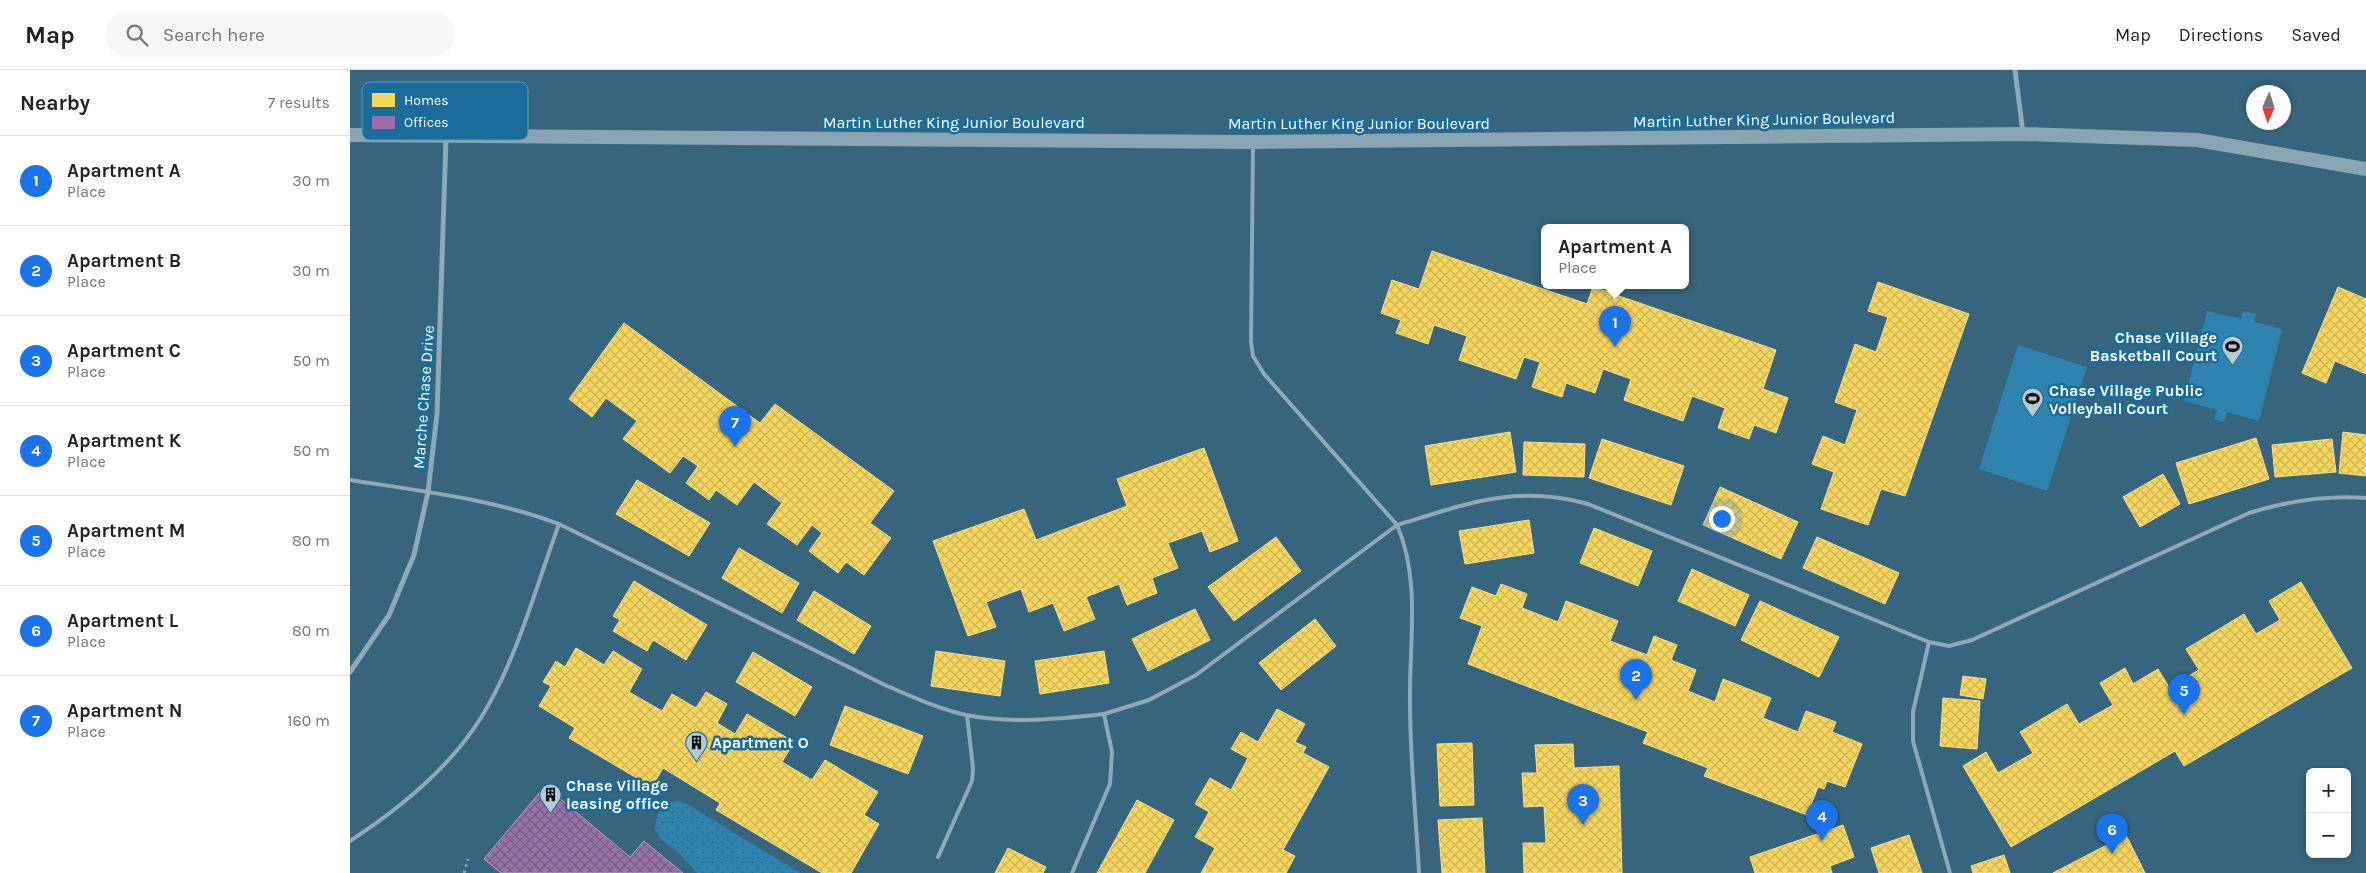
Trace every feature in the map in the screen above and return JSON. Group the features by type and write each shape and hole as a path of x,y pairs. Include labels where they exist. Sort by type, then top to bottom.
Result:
{"main road":[{"name":"Martin Luther King Junior Boulevard","path":"528,136 1253,142 2023,134 2197,140 2366,170"}],"street":[{"path":"2015,70 2023,134"},
{"name":"Marche Chase Drive","path":"350,672 389,615 414,555 428,492 438,414 446,140"}],"lane":[{"path":"1253,142 1251,342 1253,356 1264,374 1397,525 1404,542 1411,583 1410,740 1419,873"},
{"path":"350,480 428,492 515,510 559,524 887,686 926,703 967,715 1000,718 1062,718 1104,714 1149,700 1196,675 1397,525 1485,499 1516,495 1566,498 1588,504 1928,642 1949,646 1972,640 2249,513 2278,504 2307,499 2366,498"},
{"path":"350,841 394,809 430,777 461,744 481,717 496,690 510,656 559,524"},
{"path":"1928,642 1913,712 1913,741 1950,873"},
{"path":"1072,873 1110,784 1112,752 1104,714"},
{"path":"938,857 972,780 973,768 967,715"}],"path":[{"path":"464,873 468,859"}],"shaded area":[{"name":"Chase Village Basketball Court","path":"2207,311 2241,319 2243,311 2256,314 2254,322 2282,329 2259,421 2227,412 2224,422 2214,419 2217,410 2184,401"},
{"name":"Chase Village Public Volleyball Court","path":"2018,345 2087,367 2047,491 1979,469"},
{"path":"678,801 687,804 800,873 697,873 680,854 662,840 655,830 657,816 665,804"}],"building: Homes":[{"path":"1432,251 1587,304 1592,289 1599,289 1776,350 1763,389 1788,398 1776,433 1754,425 1749,439 1718,428 1725,408 1692,396 1683,421 1624,400 1631,379 1603,369 1595,393 1566,383 1562,397 1532,387 1540,362 1524,357 1516,379 1459,360 1467,336 1434,325 1428,344 1396,333 1401,320 1381,313 1392,280 1419,289"},
{"path":"1878,282 1969,314 1905,496 1881,489 1868,525 1821,509 1834,472 1812,464 1823,436 1845,445 1857,410 1835,402 1855,344 1876,352 1888,317 1868,311"},
{"path":"2338,287 2366,299 2366,374 2335,361 2326,383 2302,373"},
{"path":"624,323 760,423 775,404 894,491 870,523 891,538 864,575 846,562 838,573 809,551 822,533 812,525 797,545 767,524 782,503 754,482 737,505 716,490 709,500 686,483 698,466 683,456 670,473 623,439 637,421 606,398 592,417 569,399"},
{"path":"1510,432 1516,472 1431,485 1425,446"},
{"path":"2343,432 2366,435 2366,476 2339,473"},
{"path":"2256,438 2269,479 2189,504 2176,463"},
{"path":"1602,439 1684,466 1671,505 1589,478"},
{"path":"2332,439 2336,472 2275,477 2272,445"},
{"path":"1524,442 1585,444 1584,477 1523,475"},
{"path":"1204,448 1238,541 1210,552 1202,531 1168,543 1178,568 1152,578 1157,593 1127,605 1119,584 1086,597 1095,619 1064,631 1053,603 1029,612 1021,589 986,602 996,627 968,636 933,541 1024,509 1036,540 1127,506 1117,479"},
{"path":"2163,474 2180,504 2140,527 2123,497"},
{"path":"637,480 710,523 689,556 616,514"},
{"path":"1720,487 1798,522 1781,559 1703,525"},
{"path":"1529,520 1534,553 1465,564 1459,531"},
{"path":"1594,528 1652,551 1638,586 1580,563"},
{"path":"1276,537 1301,571 1234,621 1208,587"},
{"path":"1817,537 1899,573 1885,604 1803,568"},
{"path":"739,548 799,583 782,613 722,578"},
{"path":"1692,569 1749,595 1735,626 1678,601"},
{"path":"634,581 707,625 686,660 653,640 647,651 613,631 620,620 613,616"},
{"path":"2301,582 2352,668 2184,766 2175,751 2011,847 1963,766 1986,752 1998,773 2033,753 2020,732 2067,704 2079,724 2113,705 2100,683 2125,668 2133,684 2158,669 2169,687 2199,670 2186,649 2244,614 2256,634 2280,620 2269,601"},
{"path":"1501,584 1527,594 1522,608 1558,622 1566,601 1618,621 1610,641 1647,655 1654,636 1677,645 1671,660 1696,670 1688,691 1715,702 1723,679 1771,698 1763,718 1798,732 1806,711 1836,722 1832,732 1862,744 1845,787 1827,781 1824,789 1818,787 1807,815 1704,776 1708,768 1643,743 1648,732 1468,664 1482,626 1460,618 1472,587 1496,596"},
{"path":"814,591 871,626 854,654 797,620"},
{"path":"1760,601 1839,637 1819,677 1741,640"},
{"path":"1195,609 1210,640 1148,671 1132,639"},
{"path":"1315,619 1336,646 1281,690 1259,663"},
{"name":"Apartment O","path":"576,648 604,665 613,651 642,669 629,692 662,711 672,694 696,708 706,692 727,704 717,723 735,734 747,714 794,742 782,762 812,780 825,760 878,792 864,815 879,824 851,873 822,873 716,810 720,803 663,768 652,787 569,738 575,728 539,706 551,686 543,682 556,661 565,667"},
{"path":"936,651 1005,661 1000,696 931,686"},
{"path":"1104,651 1109,683 1040,694 1035,661"},
{"path":"753,652 812,687 795,716 736,682"},
{"path":"1963,676 1986,679 1983,699 1960,695"},
{"path":"1943,698 1980,701 1977,749 1940,746"},
{"path":"845,706 923,736 908,774 830,745"},
{"path":"1277,709 1305,724 1295,742 1306,747 1303,753 1329,767 1283,850 1295,856 1286,873 1201,873 1215,848 1195,837 1209,812 1195,804 1210,778 1231,790 1248,758 1231,749 1241,732 1258,742"},
{"path":"1472,743 1474,805 1440,806 1437,744"},
{"path":"1573,744 1574,768 1619,766 1622,873 1524,873 1523,843 1546,843 1544,806 1524,807 1522,773 1537,773 1535,745"},
{"path":"1137,800 1174,820 1145,873 1097,873"},
{"path":"1482,818 1485,873 1442,873 1438,820"},
{"path":"1843,825 1854,857 1830,866 1832,873 1755,873 1750,857"},
{"path":"1909,835 1922,873 1879,873 1871,848"},
{"path":"2126,835 2145,873 2053,873"},
{"path":"1008,848 1046,867 1043,873 995,873"},
{"path":"2004,855 2010,873 1973,873 1971,866"}],"building: Offices":[{"name":"Chase Village leasing office","path":"545,786 630,857 644,841 683,873 501,873 484,859"}],"place":[{"name":"Apartment A","path":"1615,347"},
{"name":"Chase Village Basketball Court","path":"2233,365"},
{"name":"Chase Village Public Volleyball Court","path":"2033,418"},
{"name":"Apartment N","path":"735,447"},
{"name":"Apartment B","path":"1636,700"},
{"name":"Apartment M","path":"2184,715"},
{"name":"Apartment O","path":"696,761"},
{"name":"Chase Village leasing office","path":"550,813"},
{"name":"Apartment C","path":"1583,825"},
{"name":"Apartment K","path":"1822,841"},
{"name":"Apartment L","path":"2112,854"}]}
